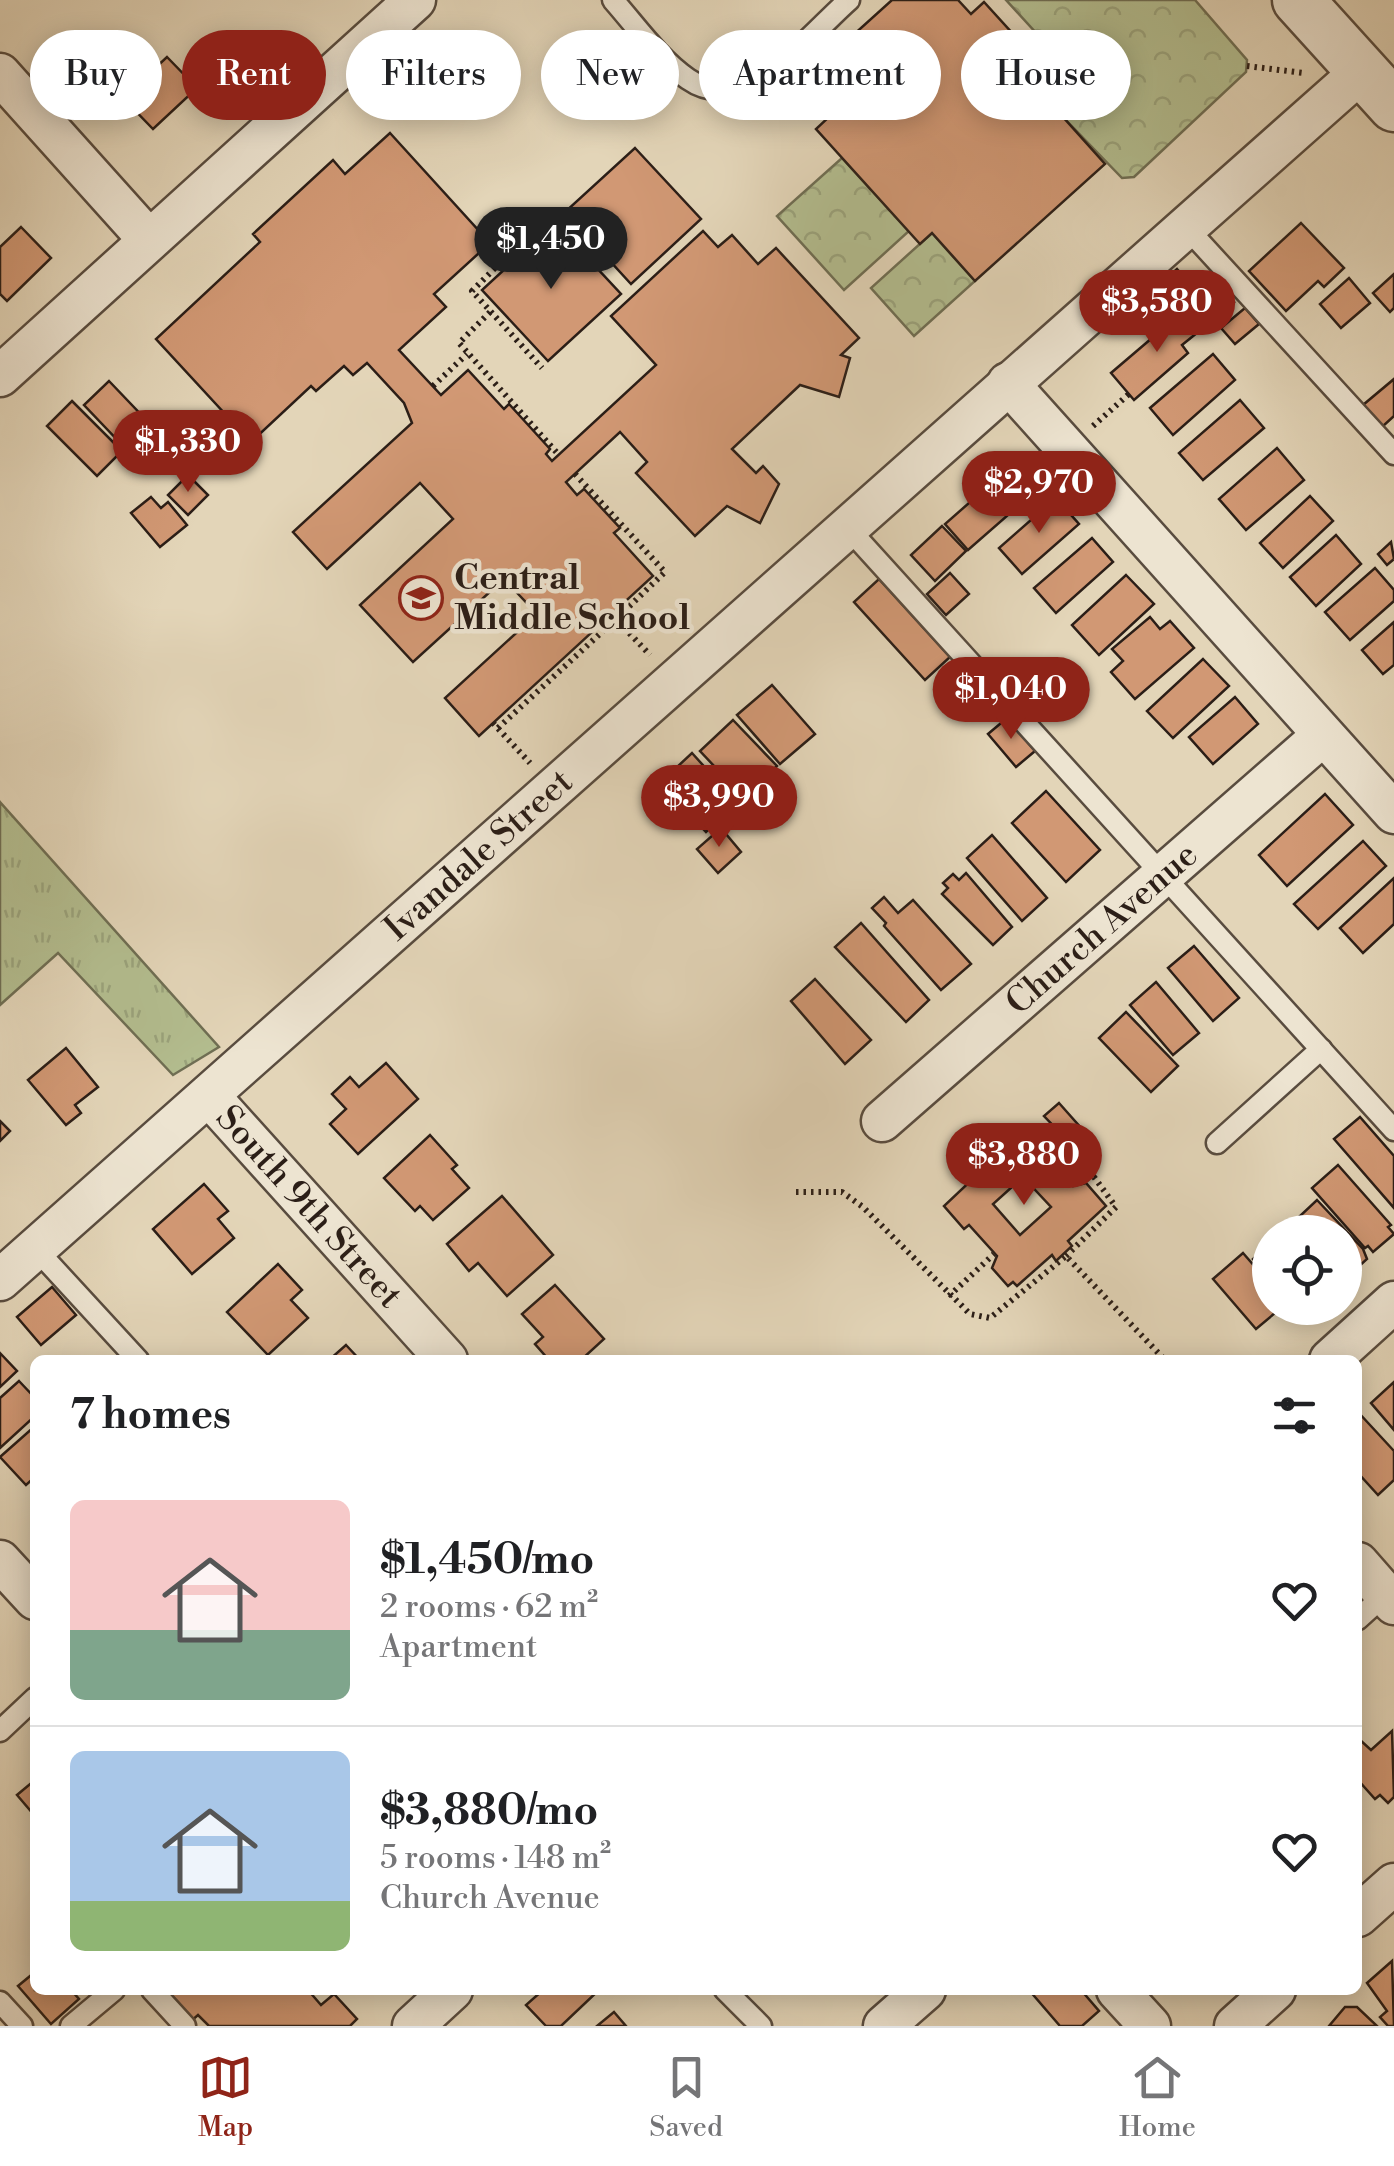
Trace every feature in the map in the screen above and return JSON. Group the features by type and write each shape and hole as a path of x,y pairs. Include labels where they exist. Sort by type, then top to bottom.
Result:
{"street":[{"path":"0,376 414,0"},
{"path":"1298,0 1378,88"},
{"path":"0,74 150,240"},
{"name":"Ivandale Street","path":"0,1280 149,1144 210,1098 1186,226 1378,88"},
{"path":"1008,383 1394,813"},
{"name":"Church Avenue","path":"882,1122 1322,736"},
{"name":"South 9th Street","path":"210,1098 442,1355"},
{"path":"1336,1355 1394,1302"},
{"path":"0,1561 30,1594"},
{"path":"1362,1570 1383,1601"},
{"path":"1362,1912 1394,1884"},
{"path":"416,2015 445,1995"},
{"path":"884,2026 919,1995"},
{"path":"1122,1995 1150,2026"},
{"path":"1235,2026 1269,1995"}],"lane":[{"path":"613,0 690,82 729,92 752,83 849,0"},
{"path":"1186,226 1394,454"},
{"path":"847,528 1394,1130"},
{"path":"1217,1143 1322,1049"},
{"path":"35,1248 133,1355"},
{"path":"0,1730 30,1703"},
{"path":"71,2026 108,1995"},
{"path":"157,1995 185,2026"},
{"path":"730,1995 761,2026"},
{"path":"0,2002 22,2026"}],"path":[{"path":"1247,66 1306,73"},
{"path":"516,248 472,291 542,368"},
{"path":"490,312 459,343 558,454"},
{"path":"433,386 467,354"},
{"path":"1092,427 1128,394"},
{"path":"538,772 496,726 665,572 574,474"},
{"path":"616,619 650,655"},
{"path":"796,1192 842,1192 863,1206 970,1314 990,1318 1066,1256 1116,1207 1094,1176 1074,1181"},
{"path":"949,1296 994,1254"},
{"path":"1066,1256 1160,1355"}],"green space":[{"path":"1006,0 1195,0 1247,60 1246,72 1134,177 1122,178 1066,120 1131,120 1131,30 1033,30"},
{"path":"842,158 909,231 844,290 777,216"},
{"path":"932,233 975,281 914,336 871,288"},
{"path":"0,802 219,1047 173,1075 58,953 0,1005"}],"building":[{"path":"892,0 958,0 971,14 984,2 1010,30 961,30 961,120 1066,120 1105,164 975,281 932,233 920,244 816,129 826,120 941,120 941,30 859,30"},
{"path":"167,57 182,72 182,102 153,129 144,120 162,120 162,62"},
{"name":"Central Middle School","path":"390,133 490,243 434,294 446,307 399,350 441,395 468,370 504,409 509,404 550,449 546,454 552,461 656,365 611,316 703,231 718,247 732,235 758,264 776,248 859,338 841,355 850,358 839,397 800,385 732,449 756,473 763,466 779,484 760,523 727,506 695,536 636,473 647,462 620,432 566,482 577,495 584,489 620,528 614,533 653,576 479,736 445,698 537,614 504,579 413,662 360,605 453,519 420,483 327,569 293,532 412,423 404,403 367,363 353,375 344,366 316,391 311,386 251,442 156,339 260,242 253,234 333,160 345,174"},
{"path":"635,148 701,219 631,284 565,212"},
{"path":"555,223 621,294 548,361 482,290"},
{"path":"1301,223 1344,268 1324,287 1318,281 1286,311 1249,271"},
{"path":"21,227 51,258 7,301 0,294 0,247"},
{"path":"1177,269 1186,279 1161,303 1151,292"},
{"path":"1394,274 1394,308 1390,312 1373,293"},
{"path":"1349,278 1370,303 1341,328 1320,304"},
{"path":"1228,294 1234,302 1226,308 1219,300"},
{"path":"1245,308 1259,324 1235,344 1221,328"},
{"path":"1186,309 1203,328 1182,345 1188,353 1134,400 1111,373"},
{"path":"1213,354 1235,380 1173,435 1150,408"},
{"path":"1394,379 1394,416 1382,427 1363,405"},
{"path":"109,381 150,424 125,448 84,405"},
{"path":"1240,400 1264,428 1203,480 1179,453"},
{"path":"72,401 122,451 97,476 47,426"},
{"path":"1277,448 1304,480 1246,530 1219,499"},
{"path":"1017,461 1040,487 968,550 945,524"},
{"path":"188,475 208,495 188,515 168,495"},
{"path":"1310,496 1333,521 1283,568 1260,543"},
{"path":"151,497 161,508 168,502 187,525 160,547 131,513"},
{"path":"1056,498 1079,524 1022,574 999,548"},
{"path":"942,526 966,551 935,581 911,555"},
{"path":"1336,535 1361,564 1316,606 1290,577"},
{"path":"1092,538 1113,562 1056,613 1034,588"},
{"path":"1391,542 1394,559 1387,565 1378,554"},
{"path":"1375,568 1394,590 1394,601 1350,640 1325,612"},
{"path":"950,573 969,594 946,615 927,594"},
{"path":"1126,575 1154,604 1099,655 1072,625"},
{"path":"879,579 950,657 925,680 854,602"},
{"path":"1150,617 1160,629 1170,621 1194,648 1135,699 1111,672 1123,661 1112,649"},
{"path":"1394,622 1394,665 1383,674 1362,650"},
{"path":"1203,659 1229,686 1173,738 1147,711"},
{"path":"772,685 815,734 780,764 737,715"},
{"path":"1235,697 1258,724 1213,764 1189,737"},
{"path":"1007,718 1035,751 1016,767 988,734"},
{"path":"733,720 777,766 744,798 700,751"},
{"path":"692,753 737,803 706,832 660,783"},
{"path":"1046,791 1100,850 1066,882 1012,823"},
{"path":"1325,794 1353,825 1287,886 1259,855"},
{"path":"721,828 741,852 718,873 697,849"},
{"path":"992,835 1047,898 1022,921 967,858"},
{"path":"1363,841 1386,866 1318,929 1294,904"},
{"path":"966,873 1012,927 993,945 942,894 948,888 943,883 953,874 959,880"},
{"path":"1394,878 1394,924 1363,953 1340,928"},
{"path":"884,897 898,913 913,900 971,964 941,990 872,908"},
{"path":"861,923 929,1000 906,1022 835,947"},
{"path":"1194,946 1239,998 1213,1021 1168,968"},
{"path":"815,979 871,1040 845,1064 791,1001"},
{"path":"1156,982 1199,1033 1173,1055 1130,1005"},
{"path":"1126,1012 1178,1066 1151,1092 1099,1038"},
{"path":"66,1048 98,1087 75,1105 81,1113 66,1125 28,1080"},
{"path":"386,1063 418,1099 358,1154 330,1124 346,1109 332,1094 350,1077 359,1087"},
{"path":"1059,1103 1082,1129 1069,1142 1044,1116"},
{"path":"1360,1117 1394,1156 1394,1208 1334,1139"},
{"path":"0,1121 10,1131 0,1141"},
{"path":"1029,1128 1073,1186 1086,1183 1106,1206 1068,1241 1072,1246 1056,1261 1052,1255 1017,1286 1013,1282 1008,1286 992,1268 997,1256 969,1225 964,1229 944,1206 991,1156 994,1160","holes":["1023,1177 1051,1207 1020,1235 993,1204"]},
{"path":"430,1135 457,1165 452,1169 469,1188 433,1220 420,1206 415,1211 384,1178"},
{"path":"1338,1165 1391,1225 1388,1227 1394,1234 1373,1252 1368,1246 1365,1248 1362,1215 1336,1215 1312,1188"},
{"path":"204,1184 228,1211 218,1219 234,1238 192,1274 153,1229"},
{"path":"502,1196 553,1255 507,1296 478,1263 469,1271 447,1244"},
{"path":"1317,1200 1331,1215 1301,1215"},
{"path":"1243,1253 1252,1263 1252,1324 1213,1279"},
{"path":"278,1264 302,1290 291,1300 308,1318 268,1355 227,1312"},
{"path":"555,1285 604,1339 586,1355 545,1355 535,1344 543,1337 522,1314"},
{"path":"52,1287 76,1315 41,1345 17,1317"},
{"path":"346,1345 355,1355 335,1355"},
{"path":"0,1353 17,1371 0,1387"},
{"path":"19,1381 30,1393 30,1421 0,1448 0,1398"},
{"path":"1394,1382 1394,1430 1371,1403"},
{"path":"1362,1416 1394,1451 1394,1480 1378,1495 1362,1477"},
{"path":"30,1430 30,1481 26,1485 0,1457"},
{"path":"1392,1731 1394,1797 1388,1803 1380,1795 1375,1799 1362,1784 1362,1742 1371,1750"},
{"path":"30,1784 30,1810 17,1795"},
{"path":"1392,1961 1394,2026 1388,2026 1380,2017 1387,2011 1367,1983"},
{"path":"30,1976 30,1995 75,1995 79,1999 51,2024 18,1986"},
{"path":"166,1995 312,1995 321,2005 335,1995 357,2019 350,2026 209,2026 198,2015 189,2023"},
{"path":"537,1995 594,1995 561,2026 546,2026 526,2005"},
{"path":"1033,1995 1085,1995 1099,2011 1082,2026 1060,2026"},
{"path":"1345,2007 1357,2007 1377,2026 1329,2026"},
{"path":"614,2012 626,2026 597,2026"}],"place":[{"name":"Central Middle School","path":"421,598"}]}
